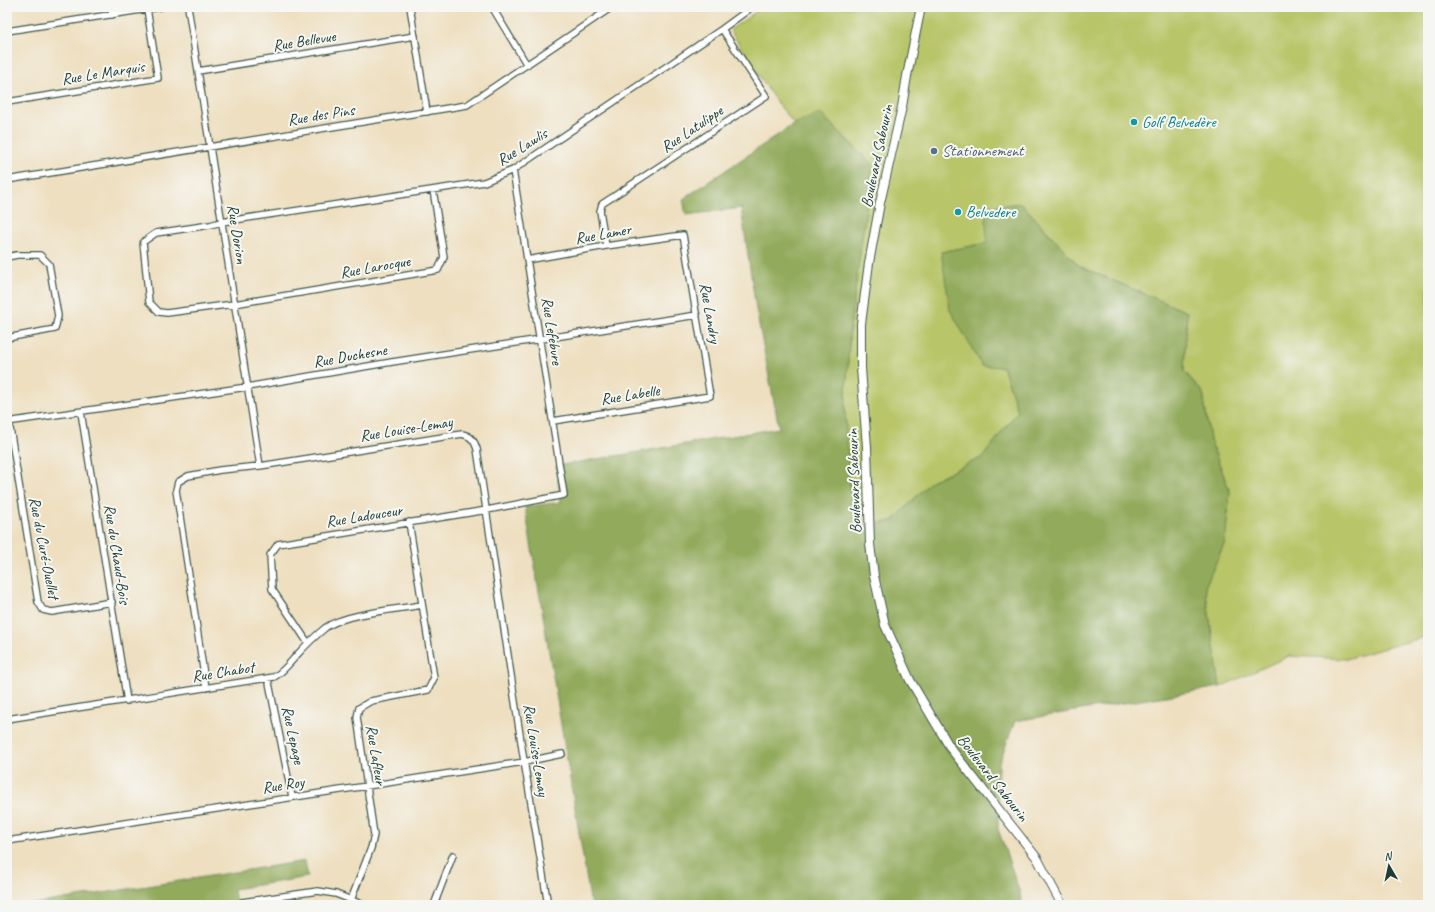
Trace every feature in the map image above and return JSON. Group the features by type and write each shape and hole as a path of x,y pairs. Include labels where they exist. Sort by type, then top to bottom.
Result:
{"street":[{"path":"111,7 112,14"},
{"path":"7,31 160,7"},
{"name":"Rue Dorion","path":"188,7 260,466"},
{"path":"410,7 427,112"},
{"path":"492,7 527,65"},
{"name":"Rue des Pins","path":"7,180 467,105 612,7"},
{"name":"Rue Lawlis","path":"234,304 167,313 159,312 149,302 143,242 156,233 484,182 513,170 722,29 748,10 749,7"},
{"name":"Boulevard Sabourin","path":"921,7 902,107 868,268 861,324 870,544 874,576 885,625 910,680 951,748 1038,858 1062,905"},
{"name":"Rue Le Marquis","path":"7,102 158,78 147,9"},
{"name":"Rue Latulippe","path":"606,246 600,210 602,204 766,96 722,29"},
{"name":"Rue Bellevue","path":"198,71 415,36"},
{"name":"Rue Lefebvre","path":"513,170 564,495"},
{"name":"Rue Larocque","path":"234,304 438,270 444,257 433,190"},
{"name":"Rue Lamer","path":"527,260 606,246 683,235"},
{"name":"Rue Landry","path":"683,235 710,396"},
{"path":"7,257 16,255 40,255 49,264 58,316 54,329 7,338"},
{"name":"Rue Duchesne","path":"8,422 82,412 697,314"},
{"name":"Rue Labelle","path":"553,421 710,396"},
{"name":"Rue du Chaud-Bois","path":"82,412 127,701"},
{"name":"Rue du Curé-Ouellet","path":"8,422 38,602 43,610 52,612 112,602"},
{"name":"Rue Louise-Lemay","path":"206,688 176,490 178,482 188,476 220,470 260,466 462,434 469,435 474,440 477,449 524,762 548,905"},
{"name":"Rue Ladouceur","path":"308,643 272,589 270,554 278,544 487,510 556,498 564,495"},
{"name":"Rue Lafleur","path":"351,900 373,840 374,832 357,717 359,708 371,701 428,690 434,678 409,522"},
{"name":"Rue Chabot","path":"7,719 274,677 281,672 308,643 324,629 336,622 350,617 422,605"},
{"name":"Rue Lepage","path":"268,678 292,797"},
{"name":"Rue Roy","path":"7,840 524,762 562,754"},
{"path":"434,905 453,856"},
{"path":"242,902 318,891 336,894 364,905"}],"green space":[{"path":"760,7 1428,7 1428,636 1346,659 1289,656 1220,687 1205,587 1225,542 1230,492 1210,440 1203,393 1184,371 1187,312 1079,266 1021,203 987,243 941,252 1003,367 1018,411 983,457 931,481 893,521 856,527 852,512 845,411 850,328 873,165 820,113 794,124 773,97 730,30 760,9"},
{"path":"820,113 873,165 850,328 845,411 852,512 856,526 893,521 931,481 983,457 1018,411 1003,367 982,366 950,310 941,252 987,243 985,207 1021,203 1079,266 1187,312 1184,371 1203,393 1210,440 1230,492 1225,542 1205,587 1220,687 1015,721 999,763 998,829 1020,893 1022,905 591,905 525,507 561,502 556,466 779,428 756,309 741,208 686,215 683,199 794,124"},
{"path":"305,861 308,877 234,889 236,905 27,905"}],"place":[{"name":"Golf Belvedère","path":"1134,122"},
{"name":"Stationnement","path":"934,151"},
{"name":"Belvedere","path":"958,212"}]}
